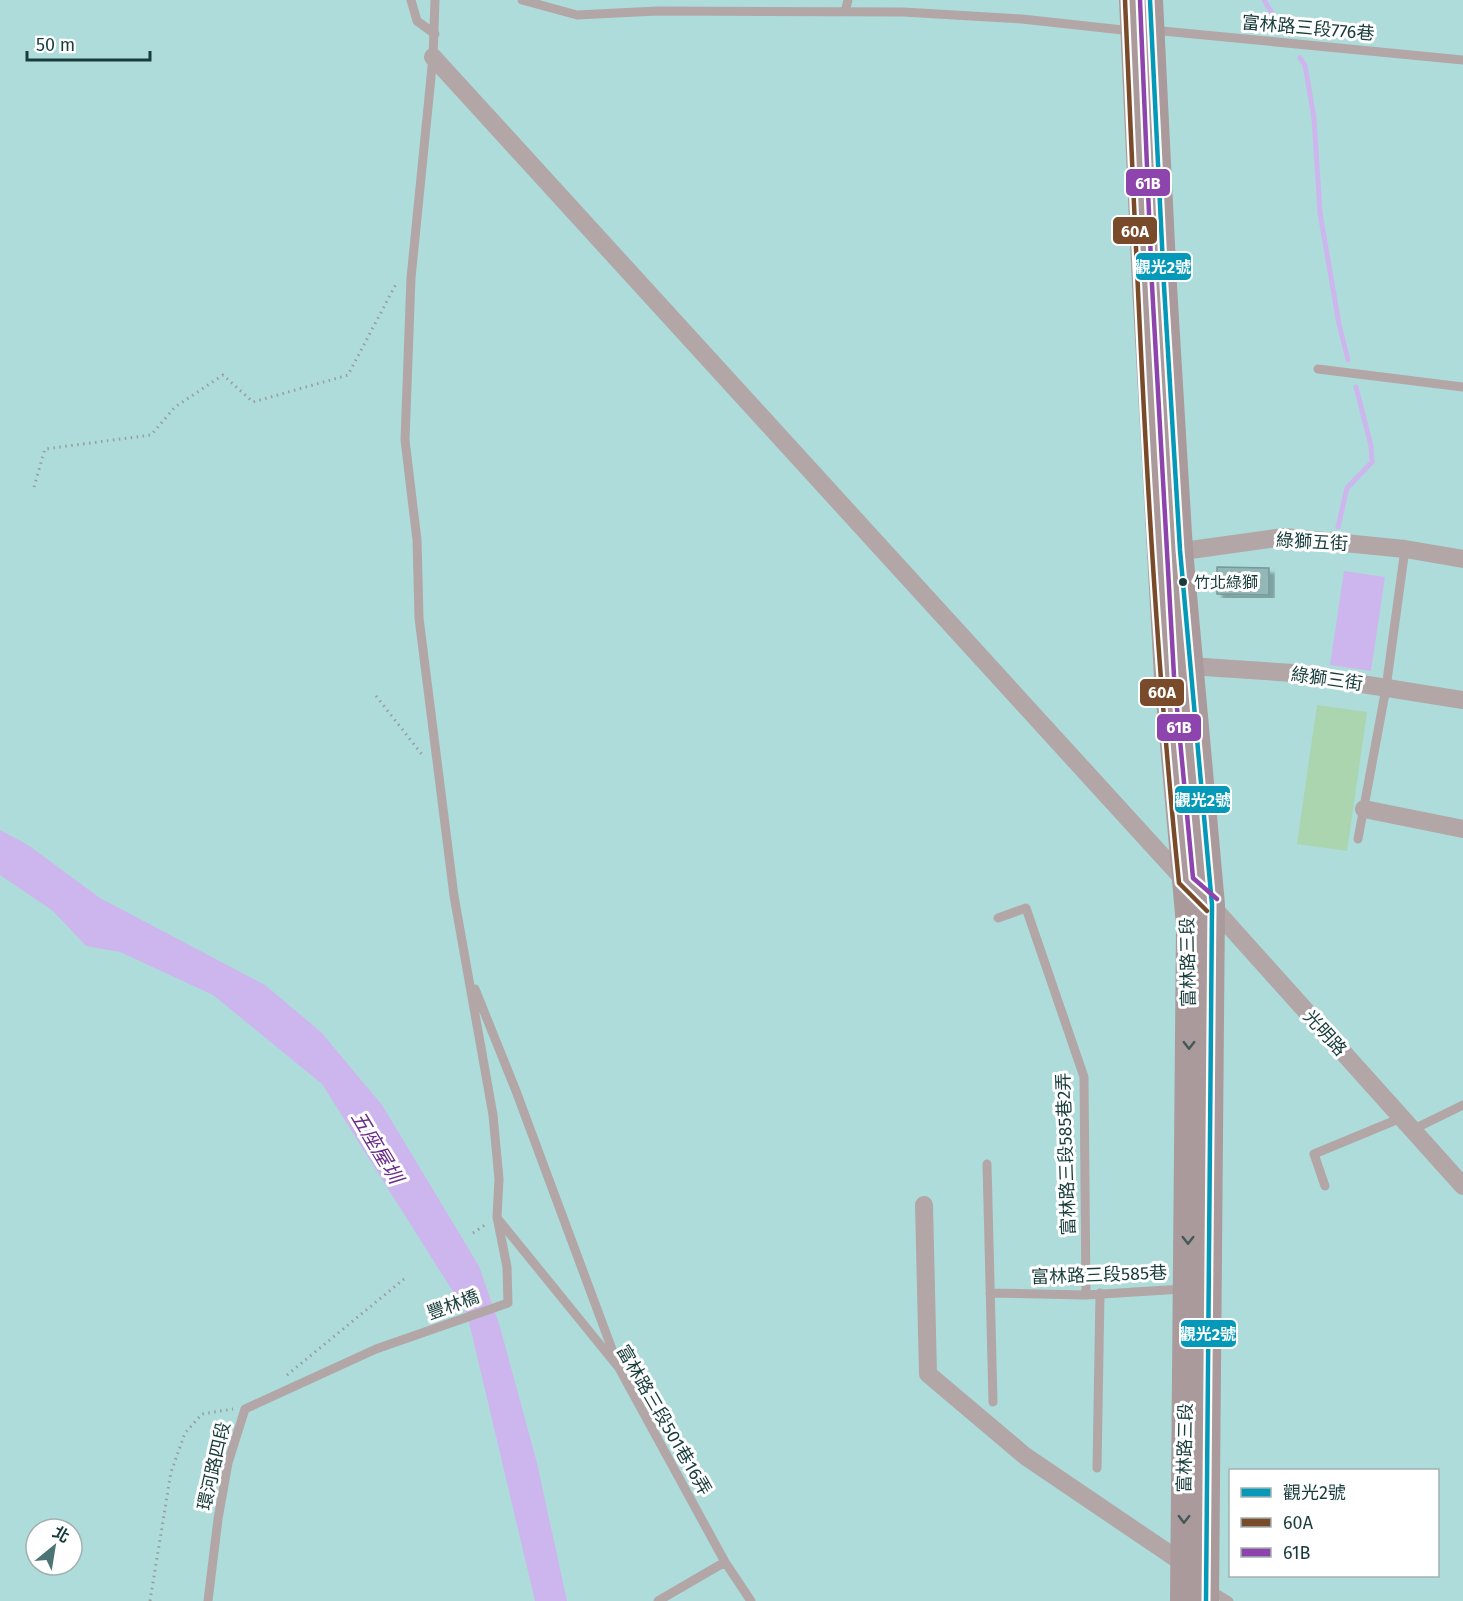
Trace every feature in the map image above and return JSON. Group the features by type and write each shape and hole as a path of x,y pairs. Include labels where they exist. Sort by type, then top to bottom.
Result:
{"main road":[{"name":"富林路三段","path":"1132,0 1141,30 1171,552 1167,676 1190,925 1198,1289"},
{"name":"富林路三段","path":"1141,30 1150,0"},
{"name":"富林路三段","path":"1171,552 1189,666 1212,905 1198,1289 1192,1587"}],"street":[{"name":"光明路","path":"434,57 1186,882 1212,905 1252,953 1463,1186"},
{"name":"綠獅五街","path":"1171,552 1284,537 1405,549 1463,559"},
{"name":"綠獅三街","path":"1189,666 1293,673 1463,700"},
{"path":"1364,809 1463,829"},
{"path":"924,1205 928,1374 1025,1456 1192,1587"}],"lane":[{"path":"411,0 417,21 435,34"},
{"path":"435,0 434,57 411,278 405,440 417,540 419,618 438,775 454,896 493,1115 499,1179 497,1217"},
{"name":"富林路三段776巷","path":"522,0 577,15 657,11 903,12 1022,18 1463,60"},
{"path":"845,12 848,0"},
{"path":"1318,369 1463,387"},
{"path":"1358,839 1386,688 1405,549"},
{"name":"富林路三段585巷2弄","path":"998,918 1026,908 1084,1077 1086,1295"},
{"path":"468,972 516,1091 619,1368"},
{"path":"1325,1186 1314,1154 1463,1105"},
{"path":"987,1164 993,1402"},
{"name":"豐林橋","path":"409,1339 508,1303 507,1268 497,1217"},
{"name":"富林路三段501巷16弄","path":"497,1217 619,1368 725,1562 751,1601"},
{"name":"富林路三段585巷","path":"990,1293 1086,1295 1198,1289"},
{"path":"1097,1468 1100,1293"},
{"name":"環河路四段","path":"208,1601 218,1519 228,1463 245,1409 376,1349 409,1339"},
{"path":"658,1601 725,1562"},
{"path":"1192,1587 1229,1601"}],"path":[{"path":"34,487 45,449 151,435 175,407 223,375 253,402 348,375 398,281"},
{"path":"376,696 438,775"},
{"path":"280,1380 404,1279"},
{"path":"150,1601 171,1472 185,1433 202,1414 224,1409 245,1409"}],"green space":[{"path":"1317,705 1367,712 1347,851 1297,844"}],"water":[{"path":"1344,571 1385,577 1371,671 1330,665"},
{"name":"五座屋圳","path":"0,830 28,845 100,898 265,985 321,1032 382,1105 479,1266 500,1327 537,1463 567,1601 535,1601 467,1314 322,1084 213,995 120,952 86,946 53,911 0,875"}],"building":[{"path":"1217,567 1269,568 1269,595 1217,594"}],"waterway":[{"path":"1264,0 1283,31"},
{"path":"1300,58 1305,65 1314,118 1320,213 1339,324 1348,360"},
{"path":"1338,527 1347,488 1372,462 1371,446 1356,387"}],"transit line":[{"name":"60A","path":"1125,0 1152,553 1169,773 1179,883 1207,911"},
{"name":"61B","path":"1140,0 1152,285 1174,676 1193,878 1217,899"},
{"name":"觀光2號","path":"1150,0 1180,550 1212,905 1206,1601"}],"place":[{"name":"竹北綠獅","path":"1183,582"}]}
